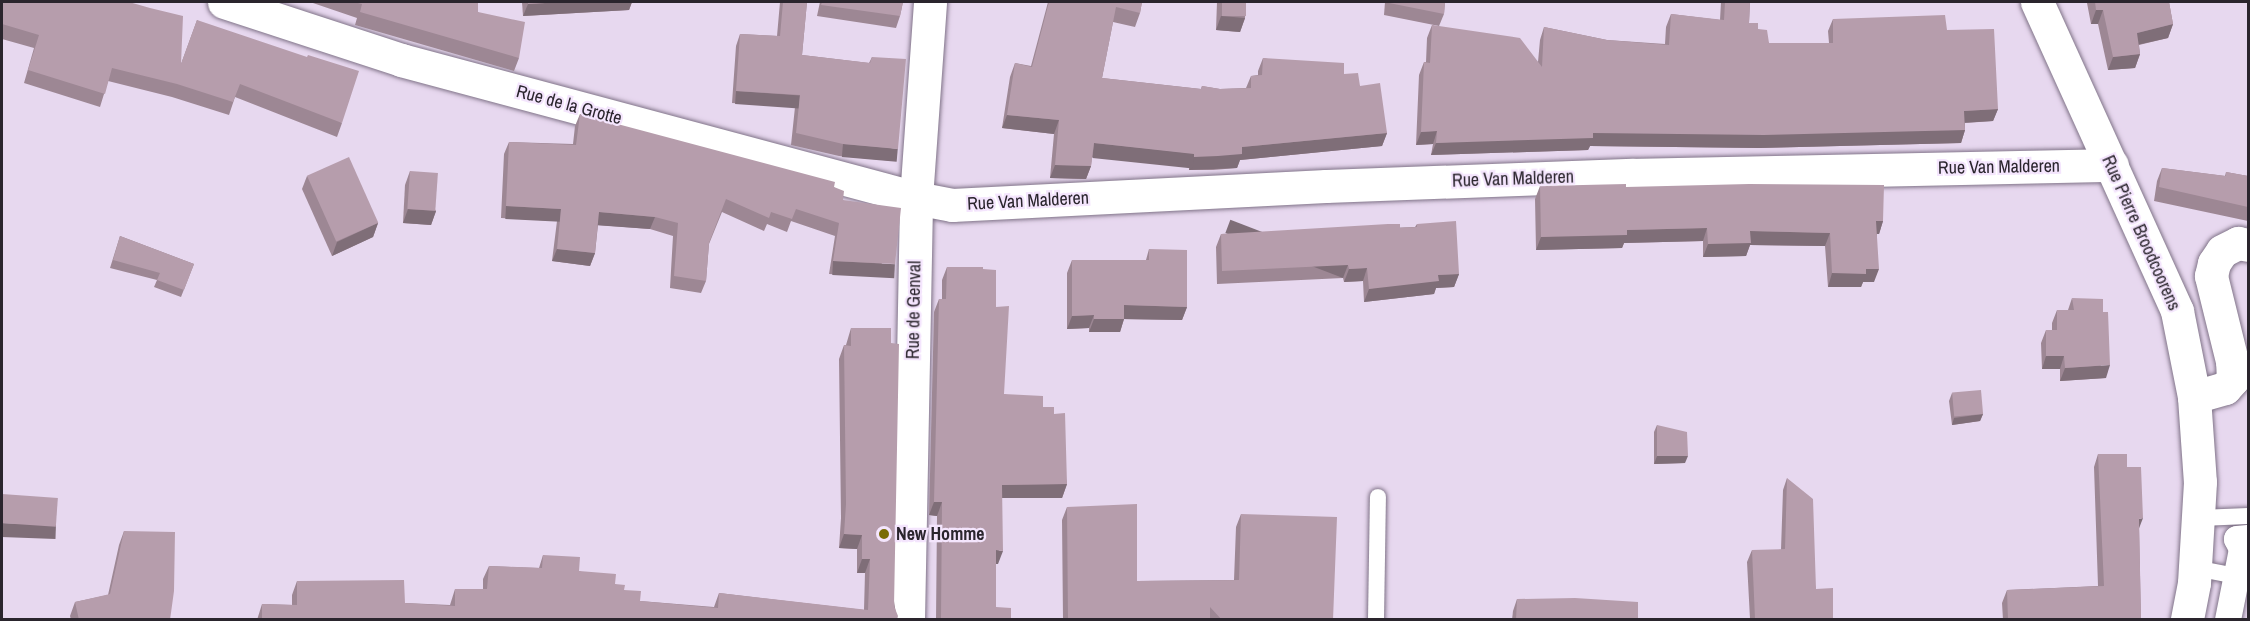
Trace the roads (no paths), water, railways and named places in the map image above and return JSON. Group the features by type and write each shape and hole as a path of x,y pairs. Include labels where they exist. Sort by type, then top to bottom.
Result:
{"street":[{"name":"Rue de la Grotte","path":"224,2 401,60 916,198"},
{"name":"Rue de Genval","path":"908,620 916,198 930,2"},
{"name":"Rue Pierre Broodcoorens","path":"2037,2 2177,312 2194,398 2200,482 2200,518 2187,620"},
{"name":"Rue Van Malderen","path":"916,198 952,205 1597,176 2112,165"},
{"path":"2194,398 2225,388 2233,379 2232,361 2211,276 2214,263 2222,251 2238,243 2248,245"},
{"path":"2228,620 2242,549 2237,539 2248,538"}],"lane":[{"path":"1376,620 1378,497"},
{"path":"2200,518 2248,516"},
{"path":"2195,568 2236,576"}],"place":[{"name":"New Homme","path":"884,534"}]}
